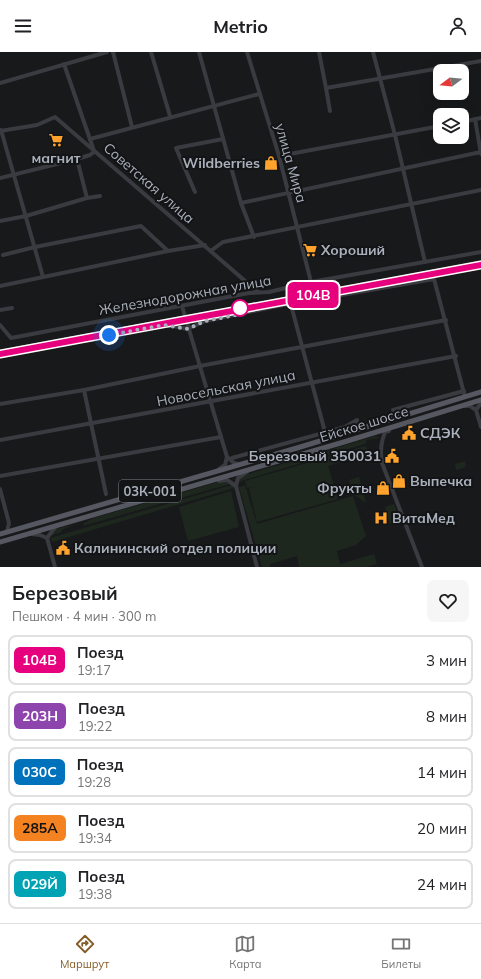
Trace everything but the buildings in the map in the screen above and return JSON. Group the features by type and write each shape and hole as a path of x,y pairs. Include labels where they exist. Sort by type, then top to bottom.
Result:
{"main road":[{"name":"Ейское шоссе","path":"360,430 481,392"},
{"name":"Ейское шоссе","path":"0,542 481,401"},
{"name":"03К-001","path":"0,534 360,430"}],"street":[{"path":"0,83 107,52"},
{"path":"112,52 132,127"},
{"path":"151,52 170,116"},
{"path":"199,52 241,203 254,237"},
{"name":"улица Мира","path":"247,52 279,156 311,282"},
{"path":"318,52 330,111"},
{"path":"373,52 395,134 425,262"},
{"path":"326,88 380,80 481,61"},
{"name":"Советская улица","path":"64,64 94,152 205,244 258,292"},
{"path":"90,139 170,116 259,94"},
{"path":"0,178 13,176 77,159 90,155 94,152 55,116 37,125 0,130 13,176 26,216 43,277"},
{"path":"469,120 481,118"},
{"path":"241,203 481,153 475,119"},
{"path":"279,156 433,127"},
{"path":"195,192 176,148 223,139"},
{"path":"77,159 86,198"},
{"path":"212,250 224,242 481,190"},
{"path":"0,221 26,216 86,198 100,196"},
{"path":"3,255 35,247 141,226 168,250"},
{"path":"0,286 168,250 205,244"},
{"name":"Железнодорожная улица","path":"0,324 11,338 481,252"},
{"path":"0,356 156,326 173,326 188,329 205,321 434,279 466,397"},
{"path":"291,305 325,432"},
{"path":"182,306 210,402 229,457 234,464 251,462"},
{"path":"0,310 12,308"},
{"path":"0,404 84,390 199,366 446,320"},
{"name":"Новосельская улица","path":"0,440 335,379 383,368 456,356"},
{"path":"84,390 106,494"},
{"path":"393,410 464,391"},
{"path":"476,410 481,401"},
{"path":"464,406 470,406 476,410 481,427"},
{"path":"216,472 225,465 229,457 345,427 357,420 360,430"},
{"path":"391,428 385,432 382,439 380,453 382,463 422,567"},
{"path":"367,435 378,434 382,439"},
{"path":"0,476 221,437"},
{"path":"249,470 238,478 236,486 257,567"},
{"path":"206,482 209,484 223,479 236,486"},
{"path":"0,489 9,523 7,532"},
{"path":"9,523 18,529"},
{"path":"47,538 57,525"},
{"path":"19,536 34,534 47,538"},
{"path":"47,538 54,567"}],"shaded area":[{"path":"376,436 380,438 367,440 365,444 238,482 240,478 248,474"},
{"path":"365,446 371,452 328,466 338,499 257,522 249,488 260,485 247,488 245,481"},
{"path":"465,461 466,467 456,470 455,464"},
{"path":"359,477 366,503 353,494 349,480"},
{"path":"222,481 230,484 83,526 84,523 94,518"},
{"path":"232,485 234,488 52,542 50,538"},
{"path":"245,485 257,524 353,496 366,536 356,545 337,551 340,564 374,554 377,564 366,567 299,567 297,556 270,564 270,567 262,567 239,487"},
{"path":"231,491 239,527 188,541 179,507"},
{"path":"394,504 400,521 390,524 385,507"},
{"path":"73,525 62,530 62,532 50,536 55,529"}],"railway":[{"path":"0,351 481,262"}],"train":[{"name":"104В","path":"0,354 185,318 481,265"}],"place":[{"name":"магнит","path":"56,140"},
{"name":"Wildberries","path":"271,163"},
{"name":"Хороший","path":"310,250"},
{"name":"СДЭК","path":"409,433"},
{"name":"Березовый 350031","path":"392,456"},
{"name":"Выпечка","path":"399,481"},
{"name":"Фрукты","path":"383,488"},
{"name":"ВитаMед","path":"381,518"},
{"name":"Калининский отдел полиции","path":"63,548"}],"route":[{"path":"109,335 164,325 188,329 205,321 236,315 240,308"}]}
